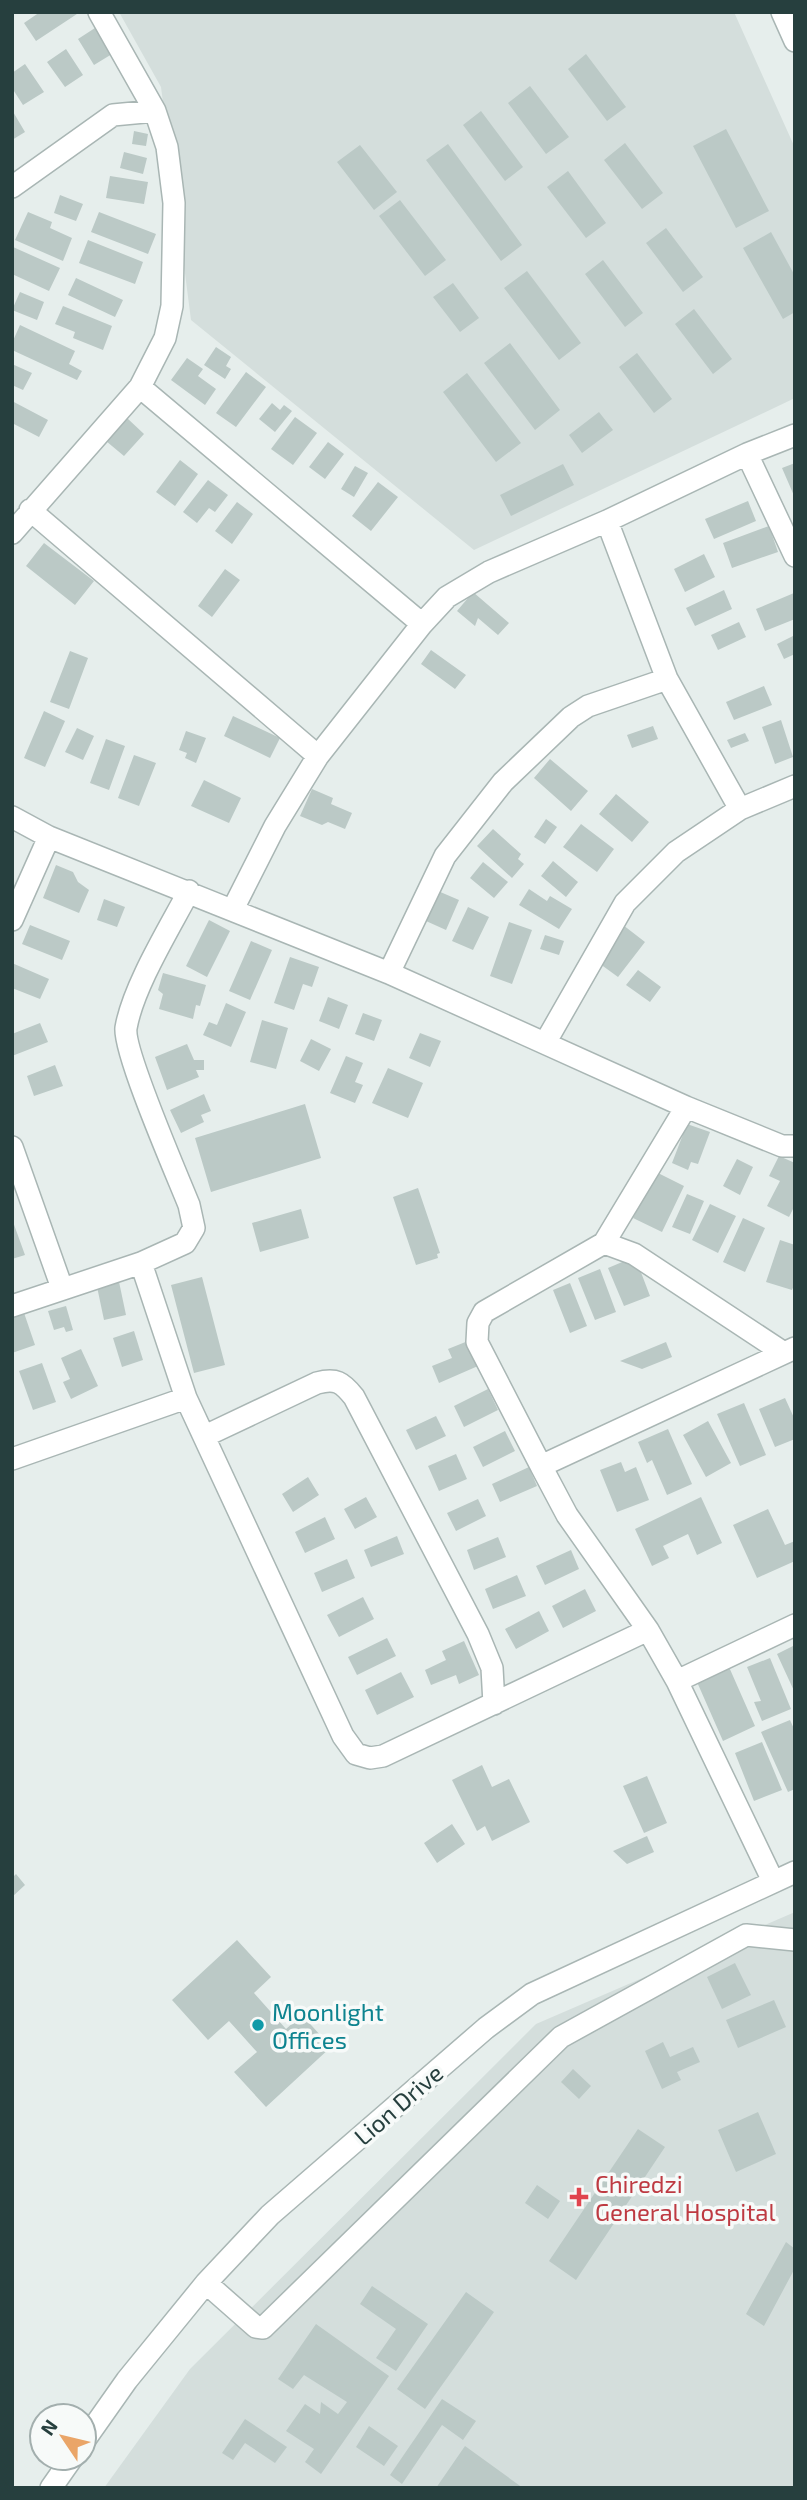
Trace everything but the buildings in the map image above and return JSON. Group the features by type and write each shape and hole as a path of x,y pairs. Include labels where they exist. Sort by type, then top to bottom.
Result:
{"street":[{"path":"12,533 140,387 165,338 172,306 174,203 167,147 155,111 99,12"},
{"path":"782,12 795,41"},
{"path":"13,184 113,115 155,111"},
{"path":"140,387 422,624"},
{"path":"233,909 275,826 318,756 422,624 447,597 489,572 607,521 747,454 795,435"},
{"path":"747,454 795,556"},
{"path":"30,510 318,756"},
{"path":"607,521 667,679 740,809"},
{"path":"389,973 444,856 503,782 571,717 588,706 667,679"},
{"path":"545,1043 625,903 676,852 740,809 795,786"},
{"path":"12,817 50,837 389,973 686,1107 782,1146 795,1146"},
{"path":"12,920 50,837"},
{"path":"12,1306 141,1263 185,1243 194,1228 189,1205 135,1065 126,1031 136,994 189,891"},
{"path":"686,1107 604,1244 484,1312 478,1323 477,1342 566,1515 648,1630 677,1681 773,1881"},
{"path":"12,1147 62,1288"},
{"path":"604,1244 634,1254 789,1351"},
{"path":"141,1263 186,1398 343,1736 356,1754 370,1758 383,1756 648,1630"},
{"path":"541,1466 789,1351"},
{"path":"205,1436 317,1383 331,1379 343,1383 354,1397 478,1634 492,1668 494,1704"},
{"path":"12,1459 186,1398"},
{"path":"677,1681 795,1625"},
{"name":"Lion Drive","path":"98,2421 127,2380 206,2283 270,2215 486,2028 532,1994 795,1871"},
{"path":"206,2283 256,2328 263,2328 561,2037 746,1935 795,1940"},
{"path":"51,2488 62,2472"}],"shaded area":[{"path":"119,12 734,12 795,148 795,398 474,550 191,320 161,87"},
{"name":"Chiredzi General Hospital","path":"795,1912 795,2488 104,2488 190,2369 536,2024"}],"place":[{"name":"Moonlight Offices","path":"258,2025"},
{"name":"Chiredzi General Hospital","path":"579,2197"}]}
